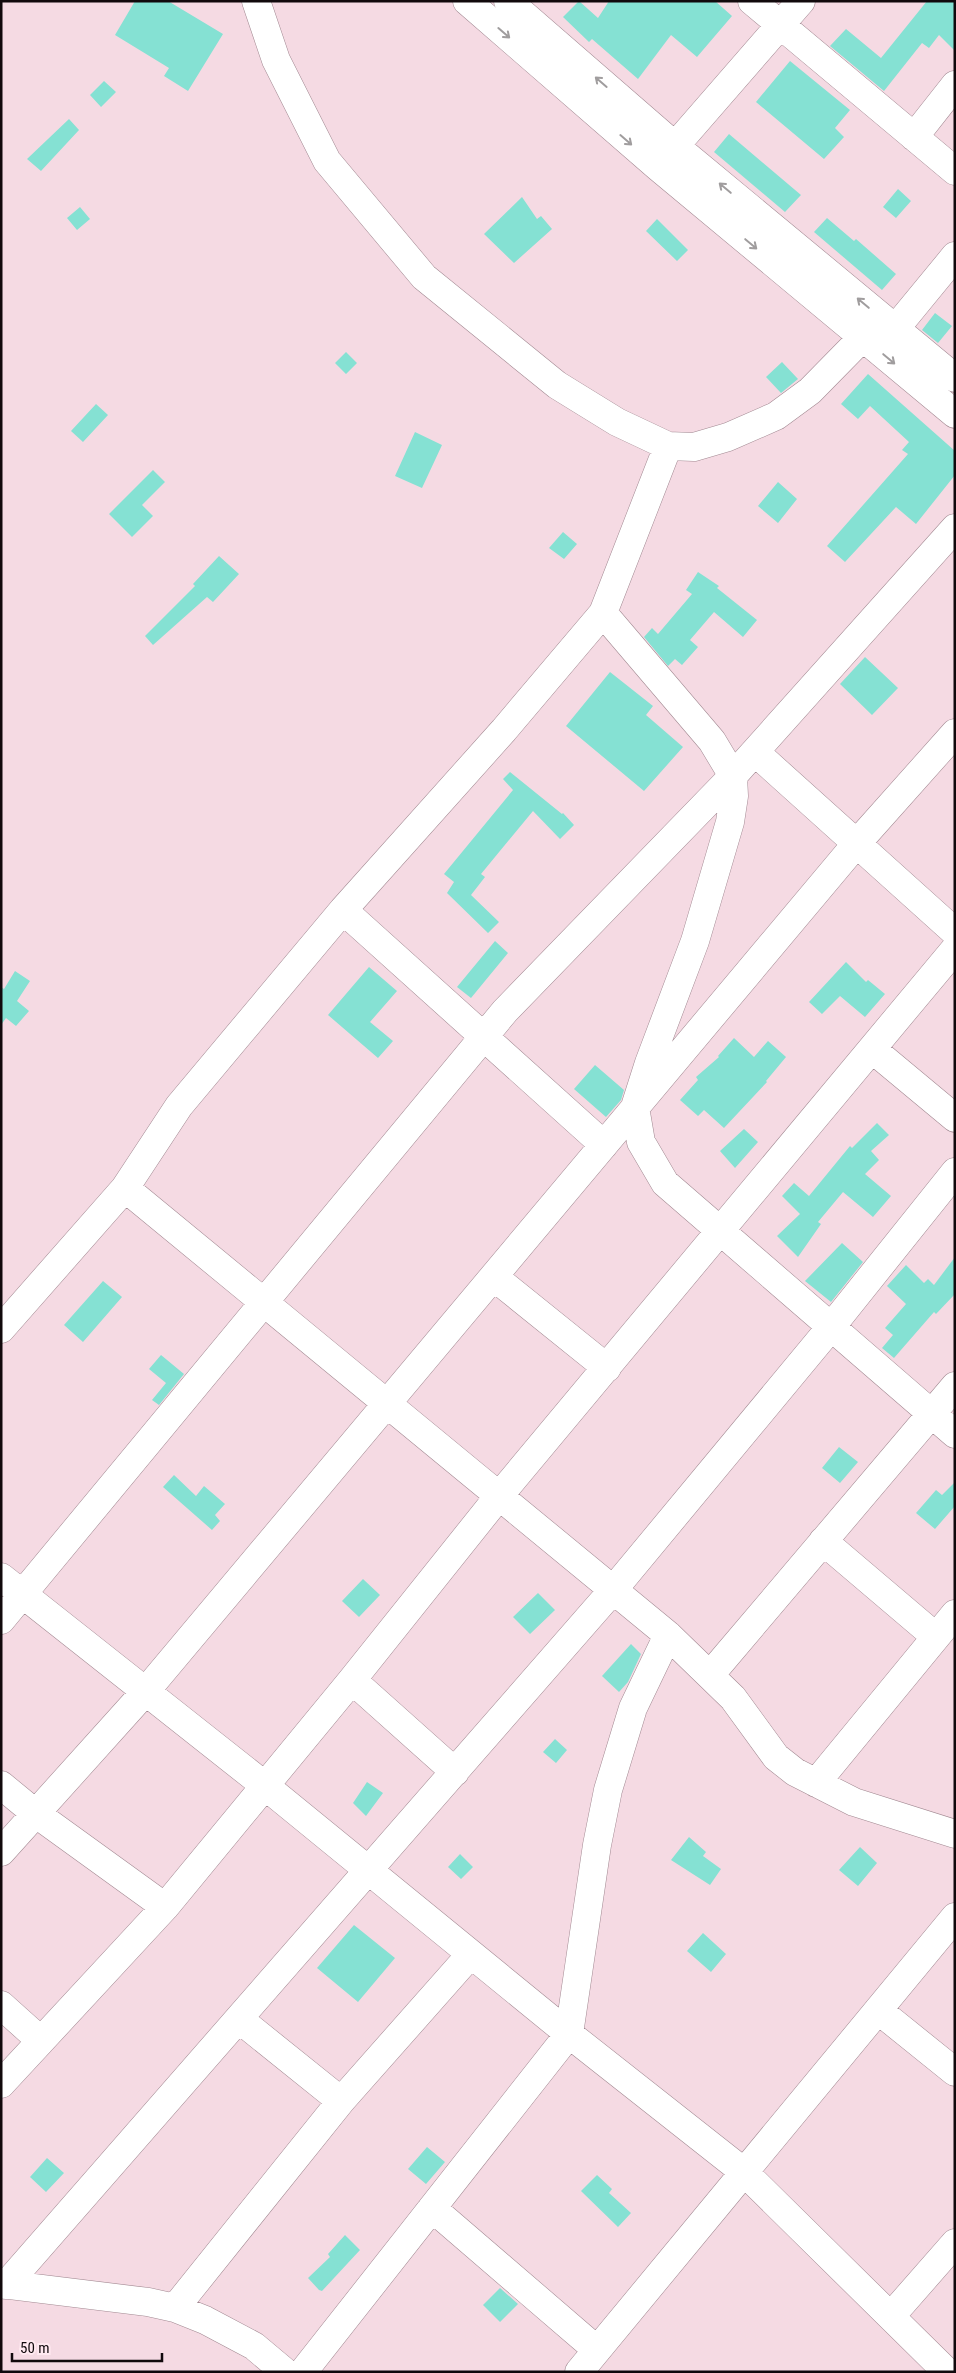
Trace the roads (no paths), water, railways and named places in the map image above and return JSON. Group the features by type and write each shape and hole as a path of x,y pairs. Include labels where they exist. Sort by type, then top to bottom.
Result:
{"street":[{"path":"256,1 276,60 327,161 424,276 557,385 617,422 668,446 694,447 728,437 776,416 810,391 863,337"},
{"path":"467,1 658,167 955,414"},
{"path":"508,1 675,146 955,378"},
{"path":"752,1 955,171"},
{"path":"675,146 801,1"},
{"path":"914,137 955,85"},
{"path":"895,328 955,256"},
{"path":"1,1329 125,1188 179,1106 343,910 504,730 603,613 668,446"},
{"path":"1,1620 505,1011 733,776 955,528"},
{"path":"603,613 712,741 733,776 734,796 730,822 695,941 649,1062 635,1107 640,1142 665,1183 955,1434"},
{"path":"1,1852 145,1692 857,843 955,732"},
{"path":"755,752 955,932"},
{"path":"343,910 604,1145"},
{"path":"1,2084 165,1907 264,1784 352,1680 500,1496 955,949"},
{"path":"872,1049 955,1118"},
{"path":"4,2284 239,2019 614,1590 832,1327 955,1172"},
{"path":"125,1188 668,1635 733,1698 776,1757 795,1772 854,1802 955,1834"},
{"path":"494,1277 607,1368"},
{"path":"710,1675 955,1386"},
{"path":"823,1541 936,1637"},
{"path":"1,1577 264,1784 569,2034 744,2172 890,2316 947,2364"},
{"path":"816,1783 955,1614"},
{"path":"303,2372 569,2034 597,1845 608,1790 633,1708 668,1635"},
{"path":"352,1680 455,1772"},
{"path":"1,1785 35,1813 165,1907"},
{"path":"579,2372 955,1917"},
{"path":"175,2308 341,2101 471,1954"},
{"path":"1,2005 40,2040"},
{"path":"878,2010 955,2072"},
{"path":"239,2019 341,2101"},
{"path":"432,2208 597,2350"},
{"path":"890,2316 955,2243"},
{"path":"4,2284 148,2302 175,2308 205,2320 254,2346 285,2372"}]}
